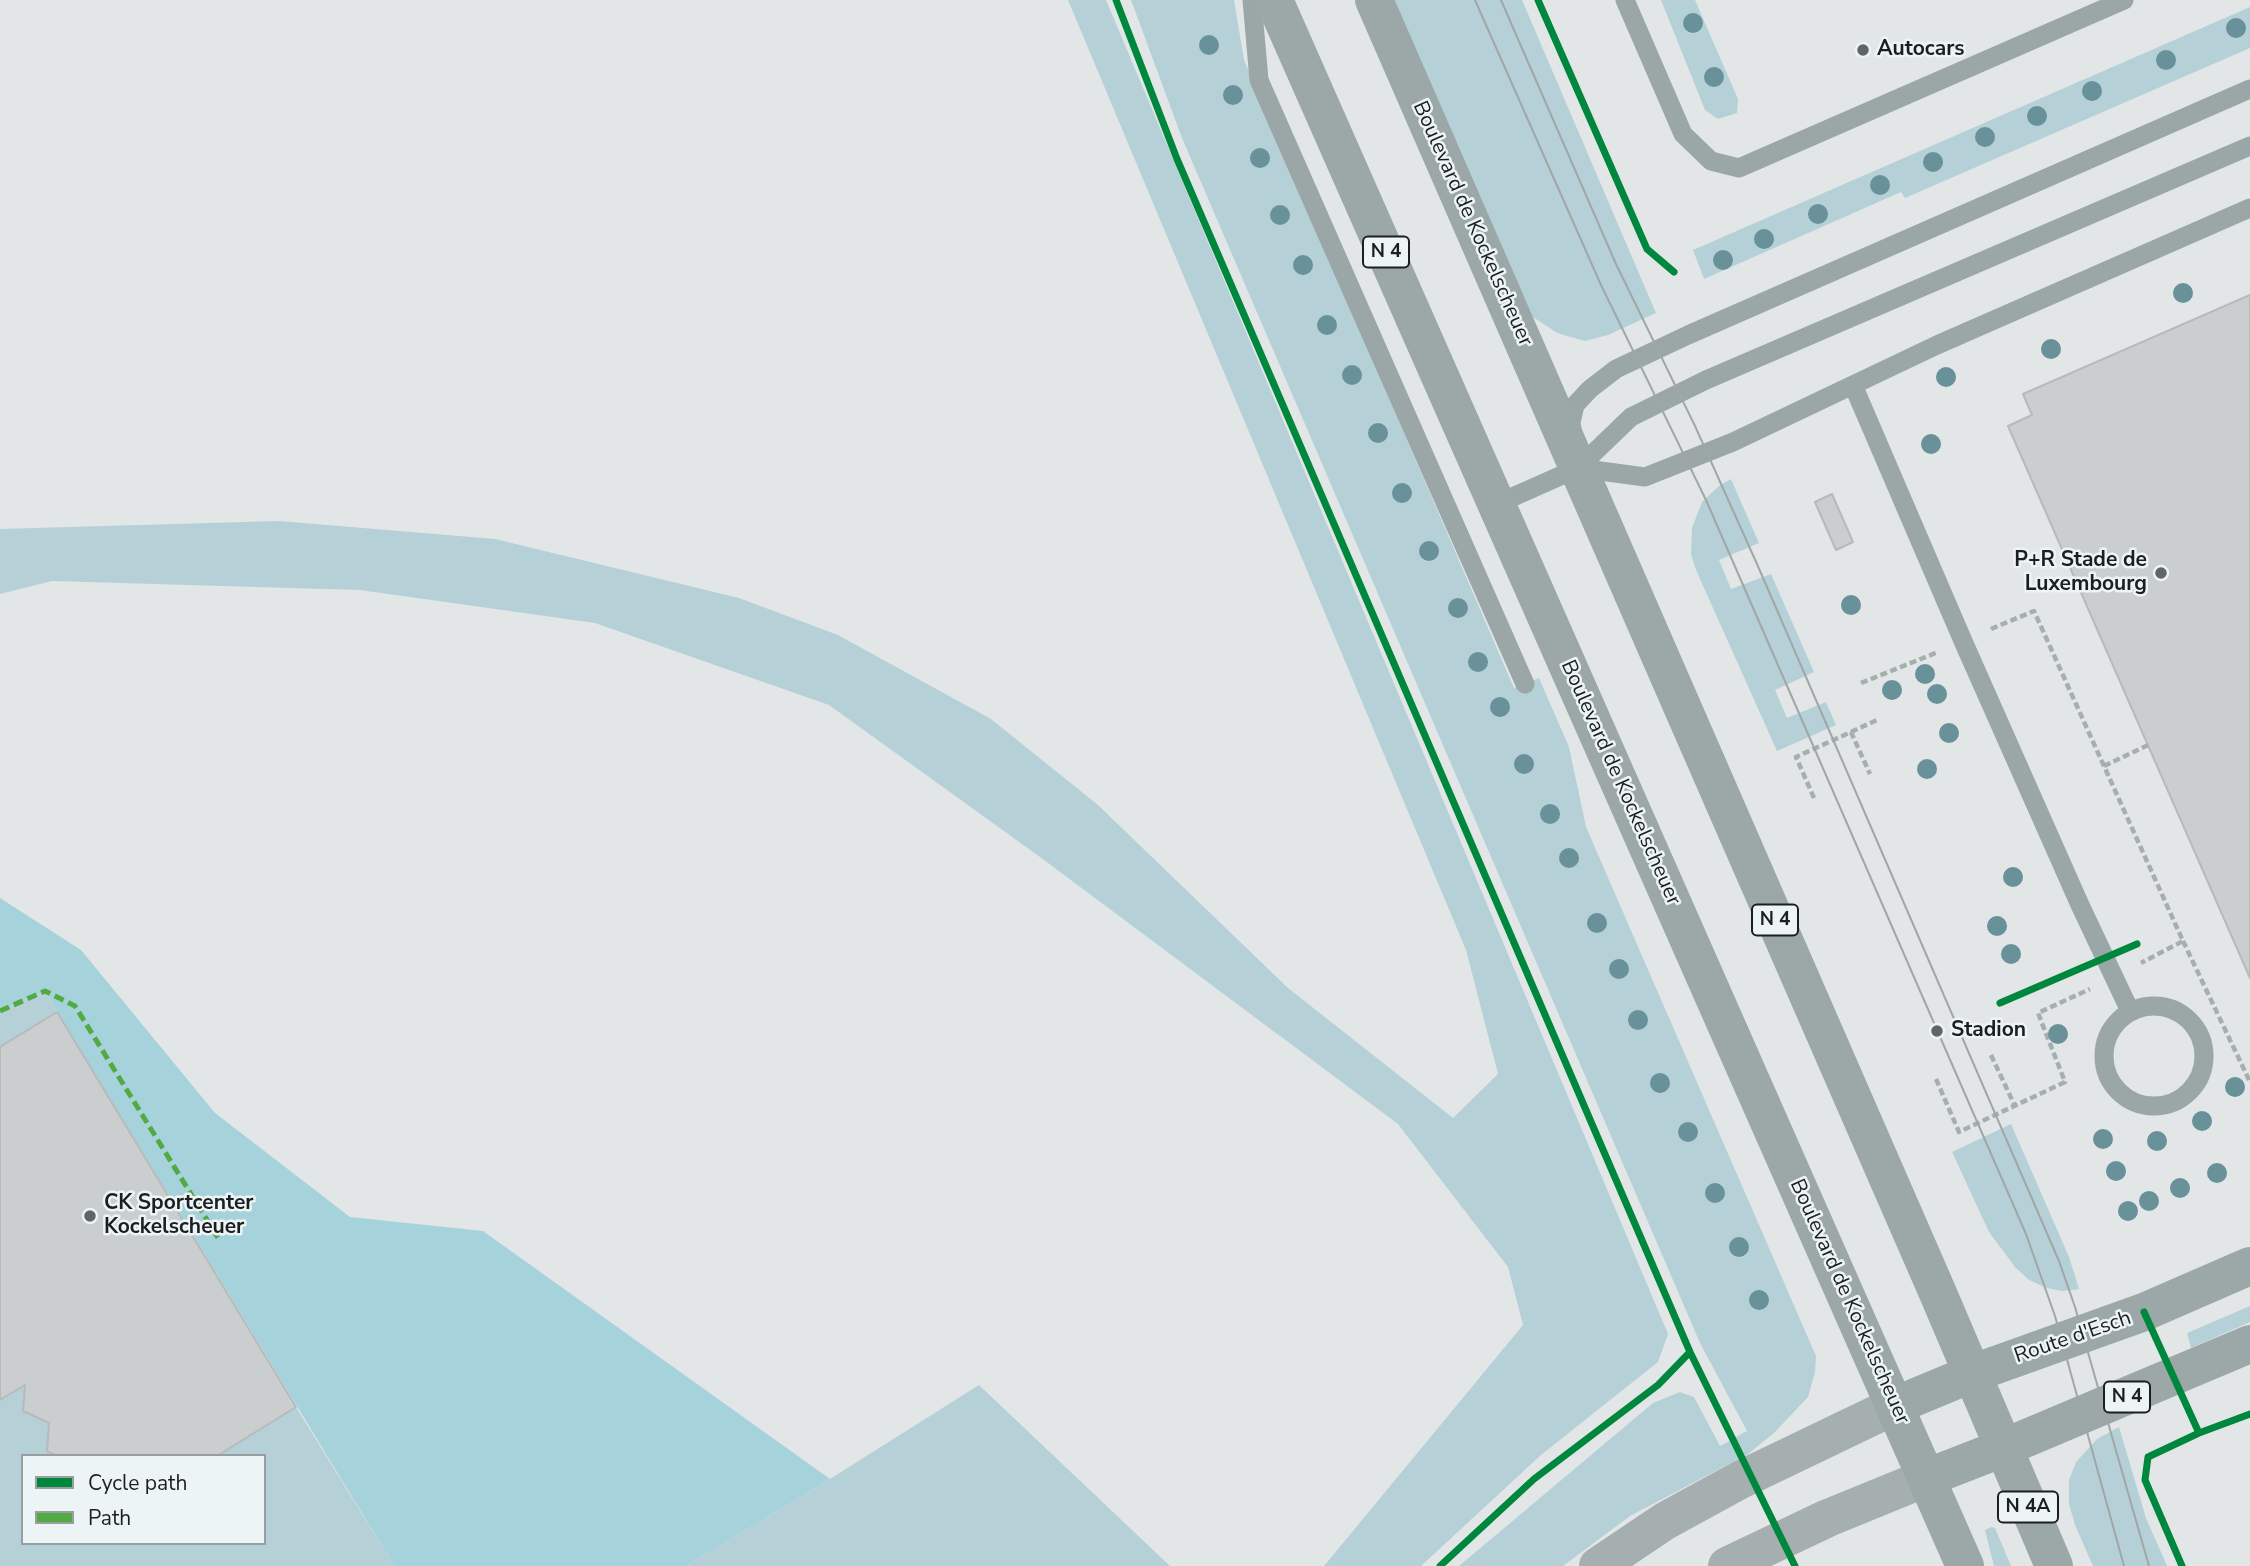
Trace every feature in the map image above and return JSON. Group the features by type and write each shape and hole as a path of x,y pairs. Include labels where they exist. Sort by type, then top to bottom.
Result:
{"main road":[{"name":"Boulevard de Kockelscheuer","path":"1274,0 1965,1566"},
{"name":"Boulevard de Kockelscheuer","path":"1374,0 1937,1291 2054,1566"},
{"name":"Route d'Esch","path":"1894,1406 1971,1374 2144,1312 2250,1266"},
{"name":"N 4","path":"1926,1478 2250,1344"},
{"path":"1598,1566 1665,1521 1730,1485 1894,1406"},
{"path":"1727,1566 1828,1518 1926,1478"}],"lane":[{"path":"1252,0 1258,80 1525,684"},
{"path":"1627,1 1683,134 1711,161 1739,168 2124,0"},
{"path":"1578,468 1571,422 1575,405 1590,389 1616,369 2250,89"},
{"path":"1497,504 1578,468 1631,417 1706,380 2250,146"},
{"path":"1578,468 1645,477 1733,442 1853,385 2250,208"},
{"path":"1853,385 1978,675 2130,1011"},
{"path":"2146,1006 2163,1006 2178,1012 2191,1022 2200,1037 2204,1053 2196,1085 2170,1105 2153,1107 2137,1104 2122,1096 2111,1084 2104,1068 2103,1051 2107,1035 2117,1021 2130,1011 2146,1006"}],"path":[{"path":"1814,799 1796,757 1877,720"},
{"path":"1851,732 1870,774"},
{"path":"2104,766 2148,745"},
{"path":"2183,941 2250,1082"},
{"path":"1991,1055 2014,1104"}],"shaded area":[{"path":"1068,0 1106,0 1668,1334 1658,1362 1541,1455 1421,1566 1324,1566 1523,1325 1508,1267 1398,1124 1040,857 829,705 595,623 360,590 52,581 0,594 0,529 279,521 495,539 739,598 838,635 991,719 1098,805 1288,988 1453,1118 1498,1074 1466,950"},
{"path":"1131,0 1234,0 1244,60 1304,201 1514,688 1539,678 1569,747 1586,827 1816,1356 1808,1397 1774,1433 1748,1454 1630,1516 1563,1566 1459,1566 1653,1403 1680,1392 1694,1397 1720,1446 1747,1431 1700,1343 1182,138"},
{"path":"1390,0 1522,0 1656,313 1608,335 1585,341 1557,333 1533,317"},
{"path":"1661,0 1695,0 1738,99 1737,113 1718,119 1705,110"},
{"path":"2250,7 2250,48 1905,198 1901,192 1704,279 1693,250"},
{"path":"1731,479 1759,543 1719,560 1731,589 1771,574 1814,672 1775,690 1787,718 1826,702 1836,725 1777,751 1691,554 1692,528 1702,502"},
{"path":"0,898 81,950 215,1113 350,1217 483,1231 830,1479 686,1566 394,1566 45,991 0,1011"},
{"name":"CK Sportcenter Kockelscheuer","path":"45,991 394,1566 0,1566 0,1011"},
{"path":"2011,1124 2069,1257 2079,1289 2062,1291 2047,1288 2029,1280 2015,1267 1989,1232 1952,1152"},
{"path":"2250,1306 2250,1322 2191,1348 2187,1333"},
{"path":"979,1385 1170,1566 686,1566 830,1479"},
{"path":"2119,1427 2146,1518 2167,1566 2093,1566 2075,1525 2069,1504 2069,1480 2076,1462 2097,1439"},
{"path":"1995,1528 2011,1566 1994,1566 1985,1530"}],"building":[{"name":"P+R Stade de Luxembourg","path":"2250,295 2250,978 2008,426 2032,415 2023,394"},
{"path":"1832,494 1853,542 1836,550 1815,502"},
{"name":"CK Sportcenter Kockelscheuer","path":"57,1012 296,1407 220,1454 53,1454 47,1451 49,1423 23,1411 25,1385 0,1400 0,1047"}],"tram line":[{"path":"1475,0 1601,285 1706,500 2026,1234 2055,1316 2124,1566"},
{"path":"1501,0 1616,264 1695,426 1757,564 2059,1261 2075,1307 2149,1566"}],"marked path":[{"path":"0,1011 45,991 75,1006 220,1241"}],"cycle path":[{"path":"1116,0 1177,159 1690,1352 1795,1566"},
{"path":"1538,0 1647,249 1674,272"},
{"path":"2000,1003 2137,944"},
{"path":"2144,1312 2199,1433"},
{"path":"1440,1566 1534,1479 1658,1385 1690,1352"},
{"path":"2182,1566 2145,1480 2148,1457 2199,1433 2250,1414"}],"place":[{"name":"Autocars","path":"1863,50"},
{"name":"P+R Stade de Luxembourg","path":"2161,573"},
{"name":"Stadion","path":"1937,1031"},
{"name":"CK Sportcenter Kockelscheuer","path":"90,1216"}]}
